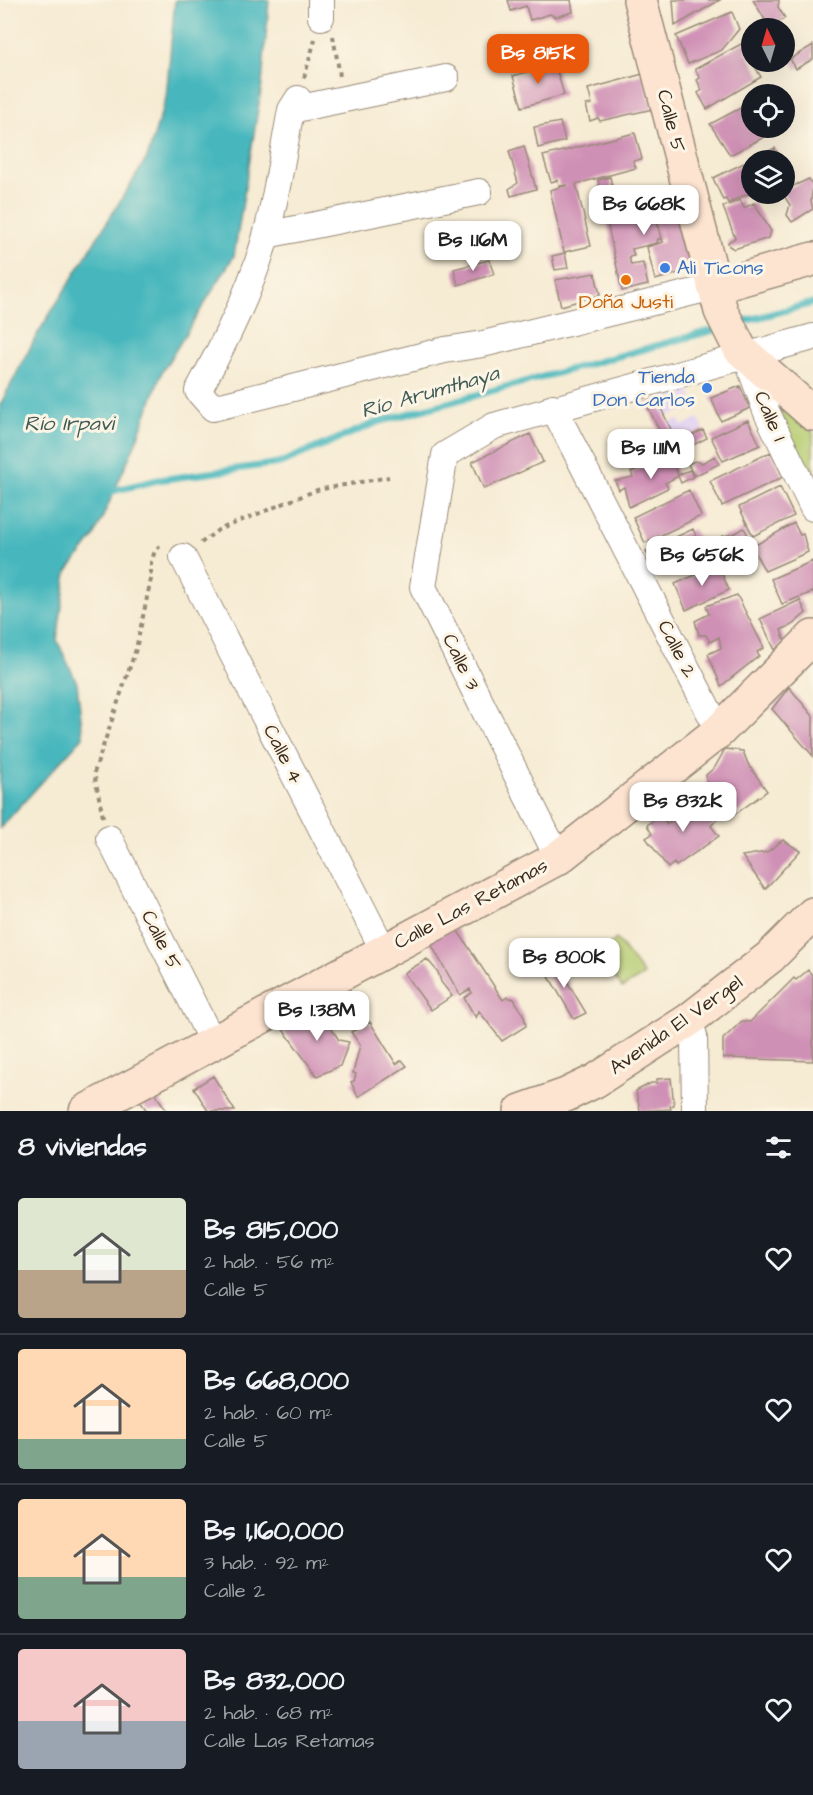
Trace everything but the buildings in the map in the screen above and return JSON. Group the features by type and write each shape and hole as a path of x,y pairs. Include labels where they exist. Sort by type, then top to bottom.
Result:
{"main road":[{"name":"Calle 5","path":"640,0 717,299 740,349"},
{"path":"717,299 813,259"},
{"path":"740,349 813,414"},
{"name":"Calle Las Retamas","path":"86,1111 558,858 719,731 813,637"},
{"name":"Avenida El Vergel","path":"521,1111 566,1095 595,1081 689,1020 770,957 813,914"}],"street":[{"path":"446,78 294,105 266,235 247,289 217,357 198,391 213,408 445,350 717,299"},
{"path":"266,235 479,192"},
{"path":"553,407 740,349 813,338"},
{"name":"Calle 1","path":"740,349 813,508"},
{"name":"Calle 3","path":"553,407 494,426 445,455 423,586 558,858"},
{"name":"Calle 2","path":"553,407 719,731"},
{"name":"Calle 4","path":"183,557 384,951"},
{"name":"Calle 5","path":"109,838 213,1043"},
{"path":"689,1020 694,1036 694,1111"}],"path":[{"path":"294,105 321,8"},
{"path":"109,838 94,773 136,649 155,550 162,544 174,545 183,557 218,530 317,490 389,477"}],"shaded area":[{"path":"690,389 695,408 665,416 659,398"},
{"path":"698,418 704,429 678,441 669,423 678,419 682,426"}],"green space":[{"path":"782,406 813,432 813,495 778,407"},
{"path":"616,939 644,975 622,988 598,954"}],"water":[{"name":"Río Irpavi","path":"175,0 269,0 262,85 234,256 162,372 136,442 94,537 67,572 57,640 77,683 83,737 0,828 0,405 38,333 147,158 166,98"}],"waterway":[{"name":"Río Arumthaya","path":"737,323 813,303"},
{"name":"Río Arumthaya","path":"108,492 158,480 280,463 378,422 721,328"}],"place":[{"name":"Ali Ticons","path":"665,268"},
{"name":"Doña Justi","path":"626,280"},
{"name":"Tienda Don Carlos","path":"707,388"}]}
